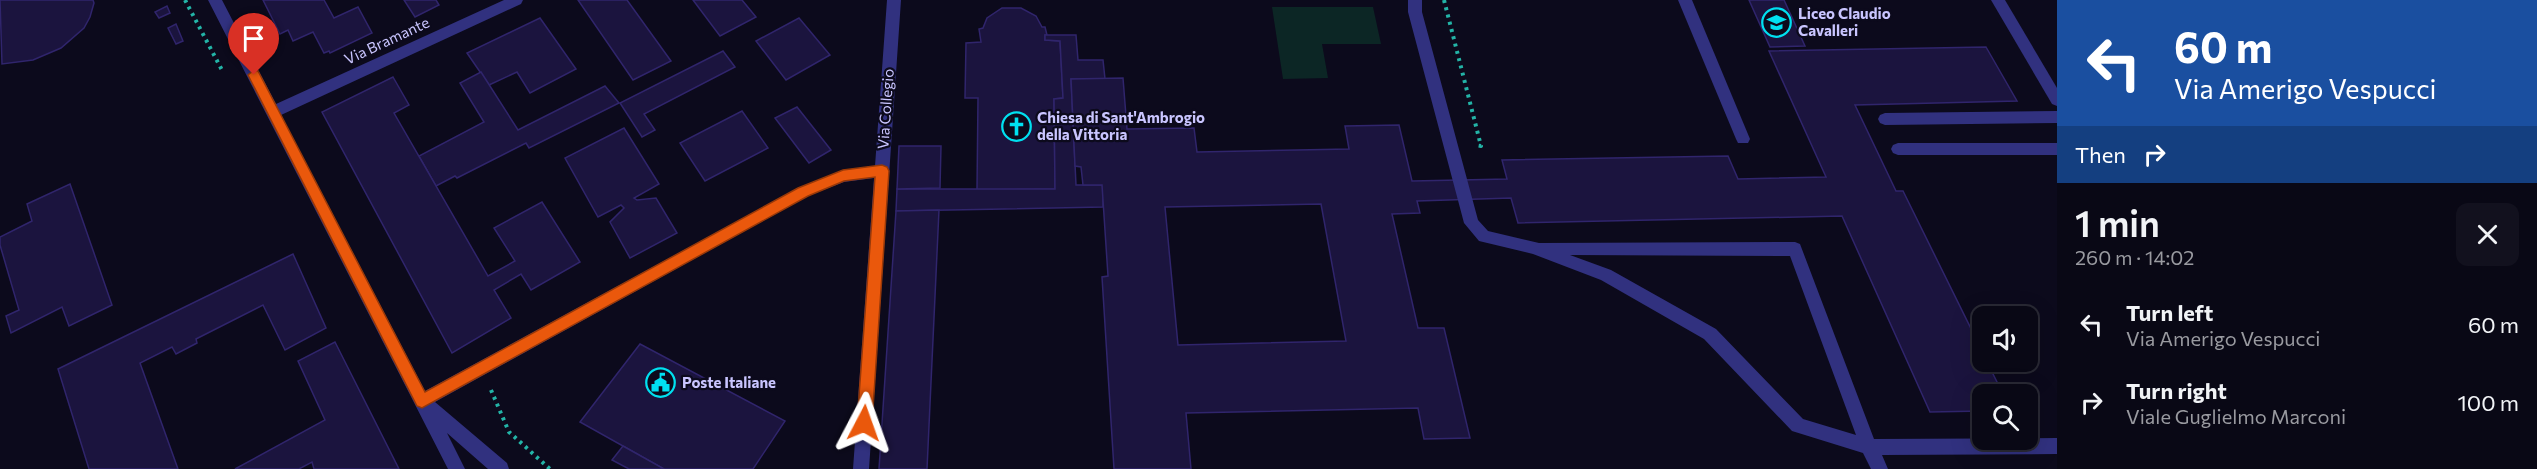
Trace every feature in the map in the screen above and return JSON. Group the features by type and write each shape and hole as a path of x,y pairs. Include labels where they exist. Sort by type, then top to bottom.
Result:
{"street":[{"path":"215,0 457,469"},
{"name":"Via Bramante","path":"273,112 516,0"},
{"name":"Via Collegio","path":"861,469 894,0"},
{"path":"1415,0 1414,12 1471,223 1484,236 1534,248 1606,274 1710,334 1798,425 1869,447 2057,446"},
{"path":"1685,0 1743,139"},
{"path":"1998,0 2057,100"},
{"path":"1885,119 2057,117"},
{"path":"1898,149 2057,149"},
{"path":"422,401 803,192 843,176 882,171"},
{"path":"1534,248 1796,249 1869,447 1880,469"},
{"path":"422,401 501,469"}],"path":[{"path":"1444,0 1481,146 1475,146 1478,156"}],"green space":[{"path":"1272,7 1373,7 1381,44 1322,44 1328,78 1283,79"}],"building":[{"path":"0,0 93,0 94,3 84,28 61,48 33,60 2,64"},
{"path":"263,0 324,0 334,18 358,7 372,33 330,53 329,51 324,53 313,32 293,41 288,30 280,34"},
{"path":"404,0 436,0 439,5 415,17"},
{"path":"578,0 627,0 671,61 633,80"},
{"path":"693,0 742,0 756,17 720,36"},
{"name":"Liceo Claudio Cavalleri","path":"1749,0 1784,0 1805,46 1770,47"},
{"path":"167,6 170,13 159,18 155,12"},
{"name":"Chiesa di Sant'Ambrogio della Vittoria","path":"1002,8 1021,8 1036,16 1042,27 1045,27 1047,35 1045,35 1045,40 1060,41 1063,98 1054,99 1055,189 977,190 978,98 965,98 966,43 981,42 979,29 983,28 987,18"},
{"path":"540,18 576,69 530,93 517,72 489,85 467,53"},
{"path":"799,18 830,55 786,80 756,41"},
{"path":"176,24 183,41 176,44 168,28"},
{"path":"1045,35 1076,35 1078,60 1103,60 1105,79 1071,79 1076,185 1103,185 1103,207 896,211 897,189 1055,189 1054,99 1063,98 1060,41 1045,40"},
{"path":"1986,47 2017,101 1855,105 1896,191 1903,191 1972,331 1972,372 1992,372 1998,384 1972,384 1972,411 1930,412 1842,216 1518,223 1511,198 1417,201 1420,213 1392,214 1418,328 1444,328 1470,438 1424,439 1418,408 1186,413 1191,469 1114,469 1102,277 1108,276 1102,185 1083,185 1081,167 1075,166 1071,79 1123,78 1127,129 1194,128 1197,152 1349,149 1345,126 1399,125 1412,181 1507,179 1502,160 1728,156 1738,179 1826,177 1769,51","holes":["1321,204 1346,341 1178,345 1165,207"]},
{"path":"723,51 735,67 644,114 655,130 642,137 620,103"},
{"path":"481,72 518,130 605,86 619,103 529,148 526,143 457,178 455,176 436,186 419,156 484,122 460,83"},
{"path":"393,77 409,105 394,113 488,276 515,261 494,228 542,202 580,262 531,290 521,274 494,290 511,318 452,353 322,112"},
{"path":"797,107 831,150 809,163 775,118"},
{"path":"742,111 768,148 705,181 680,143"},
{"path":"624,128 659,184 634,198 637,200 656,198 677,233 630,258 610,222 624,208 621,205 598,217 565,158"},
{"path":"899,146 941,146 940,188 897,189"},
{"path":"70,184 112,305 69,326 62,307 11,333 6,316 19,310 0,245 0,237 32,221 27,204"},
{"path":"939,210 927,469 879,469 896,211"},
{"path":"293,254 326,328 285,350 263,305 196,339 197,343 176,354 172,347 140,363 178,469 89,469 58,369"},
{"path":"335,342 399,469 314,469 312,462 299,469 235,469 325,420 298,361"},
{"name":"Poste Italiane","path":"640,344 785,421 753,469 664,469 580,422"},
{"path":"623,446 664,469 629,469 612,460"}],"place":[{"name":"Liceo Claudio Cavalleri","path":"1777,23"},
{"name":"Chiesa di Sant'Ambrogio della Vittoria","path":"1016,127"},
{"name":"Poste Italiane","path":"661,383"}],"route":[{"path":"254,75 422,401 803,192 843,176 882,171 864,423"}]}
